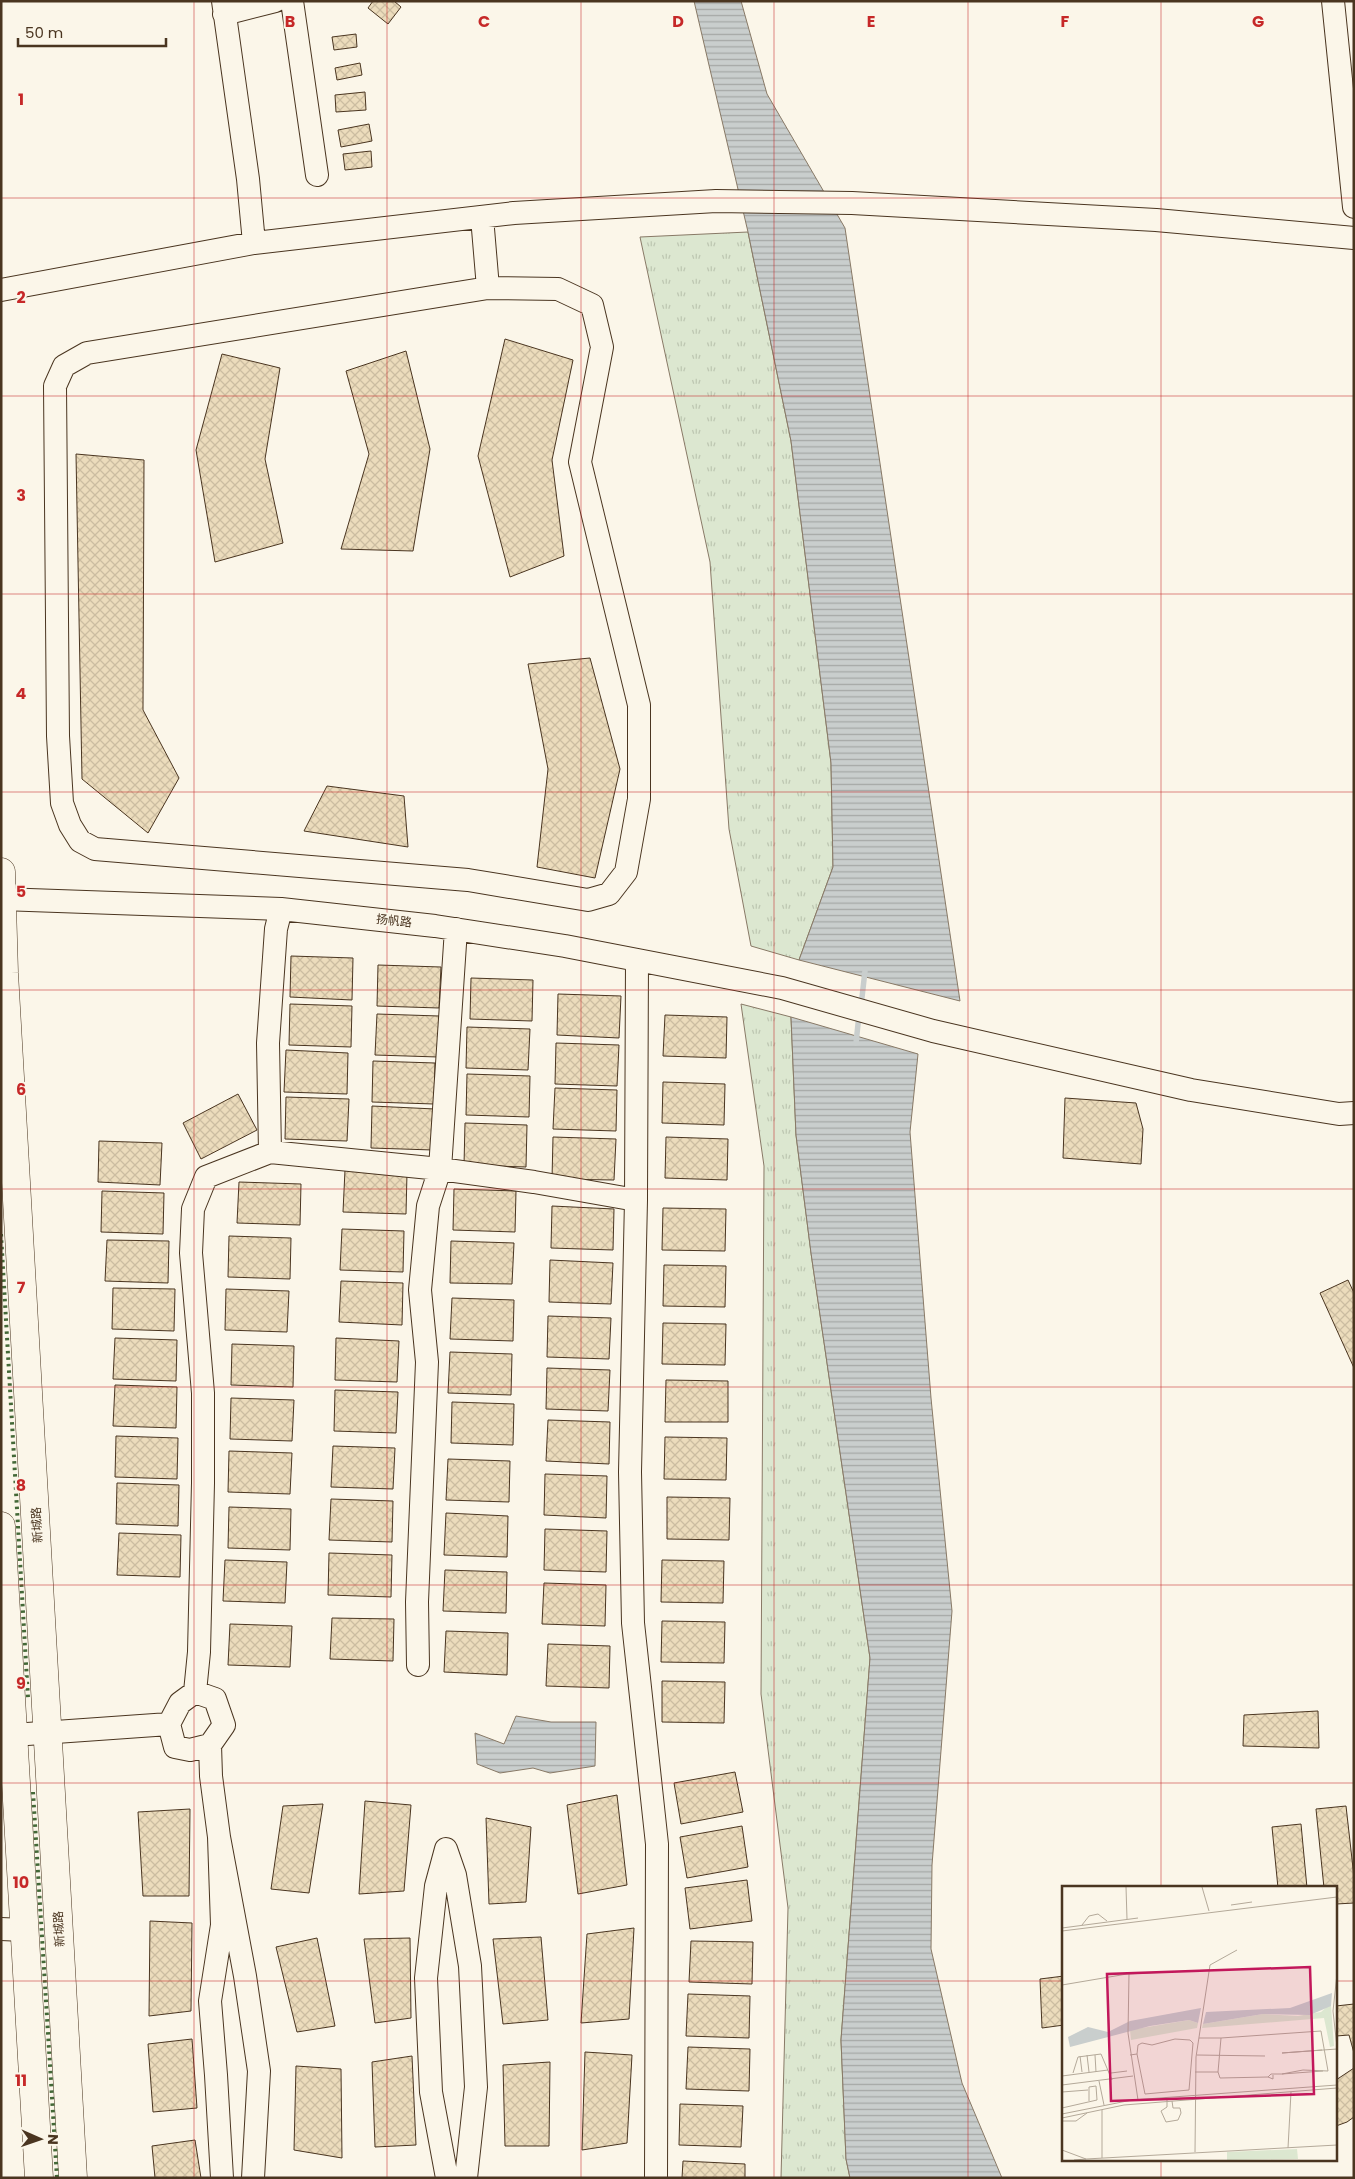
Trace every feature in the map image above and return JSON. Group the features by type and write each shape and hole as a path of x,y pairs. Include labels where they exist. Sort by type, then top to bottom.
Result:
{"main road":[{"name":"新城路","path":"2,890 4,973 73,2178"},
{"path":"1,1526 13,1735 13,1930 39,2178"}],"street":[{"path":"254,243 248,179 224,8 275,1"},
{"path":"292,1 317,175"},
{"path":"1333,1 1354,207"},
{"path":"1,290 254,243 482,217 716,201 852,203 1156,220 1354,238"},
{"path":"482,217 488,288"},
{"path":"488,288 558,289 592,306 602,347 580,462 639,705 639,799 626,872 609,894 588,900 468,880 95,849 80,841 70,825 62,803 58,736 55,386 64,366 86,353 488,288"},
{"name":"扬帆路","path":"2,890 281,909 456,929 637,960 782,988 933,1031 1191,1090 1339,1114 1354,1114"},
{"path":"270,1152 268,1043 276,929 281,909"},
{"path":"418,1665 417,1602 427,1362 420,1290 428,1206 440,1169 456,929"},
{"path":"637,960 636,1200 630,1490 633,1623 657,1844 656,2178"},
{"path":"210,1746 190,1750 175,1747 170,1724 180,1704 195,1692 200,1633 203,1393 192,1252 193,1209 206,1177 270,1152 440,1169 534,1182 636,1200"},
{"path":"195,1692 216,1699 224,1725 210,1746 211,1776 219,1837 245,1976 259,2071 253,2178"},
{"path":"13,1735 170,1724"},
{"path":"219,1837 222,1926 210,2001 222,2178"},
{"path":"447,2178 431,2092 426,1978 436,1886 446,1849 455,1875 470,1966 476,2087 466,2178"}],"green space":[{"path":"748,232 791,441 831,763 833,867 799,960 751,946 729,829 710,562 640,237"},
{"path":"741,1004 791,1017 796,1135 811,1253 870,1658 841,2040 846,2159 850,2178 781,2178 788,1908 761,1694 764,1166"}],"shaded area":[{"path":"694,1 741,1 767,94 845,228 960,1001 799,960 833,867 831,763 791,441 748,232"},
{"path":"791,1017 918,1054 910,1132 931,1398 952,1611 932,1865 931,1949 962,2083 1002,2178 850,2178 846,2159 841,2040 870,1658 811,1253 796,1135"},
{"path":"516,1716 551,1722 596,1722 595,1766 550,1773 533,1768 500,1773 477,1764 475,1733 504,1744"}],"building":[{"path":"373,1 394,1 401,7 388,24 368,8"},
{"path":"356,34 357,47 334,50 332,37"},
{"path":"360,63 362,75 337,80 335,68"},
{"path":"365,92 366,110 336,112 335,95"},
{"path":"369,124 372,141 341,147 338,130"},
{"path":"371,151 372,167 345,170 343,154"},
{"path":"505,339 573,360 552,460 564,556 510,577 478,456"},
{"path":"406,351 430,449 413,551 341,549 369,454 346,371"},
{"path":"222,354 280,368 265,459 283,543 215,562 196,450"},
{"path":"76,454 144,460 143,710 179,778 148,833 82,779"},
{"path":"590,658 620,769 595,878 537,867 548,769 528,664"},
{"path":"327,786 404,796 408,847 304,831"},
{"path":"291,956 353,958 352,1000 290,997"},
{"path":"378,965 441,967 439,1008 377,1006"},
{"path":"471,978 533,980 532,1021 470,1019"},
{"path":"558,994 621,996 619,1038 557,1035"},
{"path":"290,1004 352,1006 351,1047 289,1045"},
{"path":"377,1014 439,1016 438,1057 375,1055"},
{"path":"665,1015 727,1017 726,1058 663,1056"},
{"path":"467,1027 530,1029 528,1070 466,1068"},
{"path":"556,1043 619,1045 617,1086 555,1084"},
{"path":"286,1050 348,1053 347,1094 284,1092"},
{"path":"373,1061 435,1063 434,1104 372,1102"},
{"path":"467,1074 530,1076 529,1117 466,1115"},
{"path":"663,1082 725,1084 724,1125 662,1123"},
{"path":"555,1088 617,1090 616,1131 553,1129"},
{"path":"238,1094 257,1130 201,1159 183,1123"},
{"path":"286,1097 349,1099 347,1141 285,1139"},
{"path":"1065,1098 1136,1103 1143,1129 1141,1164 1063,1158"},
{"path":"372,1106 435,1109 433,1150 371,1148"},
{"path":"465,1123 527,1125 526,1167 464,1165"},
{"path":"553,1137 616,1139 614,1180 552,1179"},
{"path":"666,1137 728,1139 727,1180 665,1178"},
{"path":"99,1141 162,1143 160,1185 98,1182"},
{"path":"345,1170 407,1173 406,1214 343,1212"},
{"path":"239,1182 301,1184 300,1225 237,1223"},
{"path":"454,1189 516,1191 515,1232 453,1230"},
{"path":"102,1191 164,1193 163,1234 101,1232"},
{"path":"552,1206 614,1209 613,1250 551,1248"},
{"path":"663,1208 726,1209 725,1251 662,1250"},
{"path":"342,1229 404,1231 403,1272 340,1270"},
{"path":"229,1236 291,1238 290,1279 228,1277"},
{"path":"107,1240 169,1241 168,1283 105,1281"},
{"path":"451,1241 514,1243 512,1284 450,1283"},
{"path":"550,1260 613,1263 611,1304 549,1302"},
{"path":"664,1265 726,1266 725,1307 663,1306"},
{"path":"1348,1280 1354,1293 1354,1368 1320,1293"},
{"path":"341,1281 403,1283 402,1325 339,1322"},
{"path":"113,1288 175,1289 174,1331 112,1329"},
{"path":"226,1289 289,1291 287,1332 225,1330"},
{"path":"452,1298 514,1300 513,1341 450,1339"},
{"path":"548,1316 611,1318 609,1359 547,1357"},
{"path":"663,1323 726,1324 725,1365 662,1364"},
{"path":"115,1338 177,1340 176,1381 113,1379"},
{"path":"336,1338 399,1341 397,1382 335,1380"},
{"path":"232,1344 294,1346 293,1387 231,1385"},
{"path":"450,1352 512,1354 511,1395 448,1393"},
{"path":"547,1368 610,1370 608,1411 546,1409"},
{"path":"666,1380 728,1381 728,1422 665,1422"},
{"path":"115,1385 177,1387 176,1428 113,1426"},
{"path":"335,1390 398,1392 396,1433 334,1431"},
{"path":"231,1398 294,1400 292,1441 230,1439"},
{"path":"452,1402 514,1404 513,1445 451,1443"},
{"path":"548,1420 610,1422 609,1464 546,1461"},
{"path":"116,1436 178,1438 177,1479 115,1477"},
{"path":"665,1437 727,1438 726,1480 664,1479"},
{"path":"333,1446 395,1448 393,1489 331,1487"},
{"path":"229,1451 292,1453 290,1494 228,1492"},
{"path":"448,1459 510,1461 509,1502 446,1500"},
{"path":"545,1474 607,1476 606,1518 544,1515"},
{"path":"117,1483 179,1485 178,1526 116,1524"},
{"path":"667,1497 730,1498 729,1540 667,1539"},
{"path":"331,1499 393,1501 392,1542 329,1540"},
{"path":"229,1507 291,1509 290,1550 228,1548"},
{"path":"446,1513 508,1516 507,1557 444,1555"},
{"path":"545,1529 607,1531 606,1572 544,1570"},
{"path":"119,1533 181,1535 180,1577 117,1575"},
{"path":"329,1553 392,1555 391,1597 328,1595"},
{"path":"225,1560 287,1562 285,1603 223,1601"},
{"path":"662,1560 724,1561 723,1603 661,1602"},
{"path":"445,1570 507,1572 506,1613 443,1611"},
{"path":"544,1583 606,1585 605,1626 542,1624"},
{"path":"332,1618 394,1619 393,1661 330,1659"},
{"path":"662,1621 725,1622 724,1663 661,1662"},
{"path":"230,1624 292,1626 290,1667 228,1665"},
{"path":"446,1631 508,1633 507,1675 444,1672"},
{"path":"548,1644 610,1646 609,1688 546,1686"},
{"path":"662,1681 725,1682 724,1723 662,1722"},
{"path":"1318,1711 1319,1748 1243,1746 1244,1715"},
{"path":"735,1772 743,1812 681,1824 674,1783"},
{"path":"617,1795 627,1885 578,1894 567,1805"},
{"path":"365,1801 411,1805 404,1891 359,1894"},
{"path":"323,1804 309,1893 271,1889 283,1806"},
{"path":"1346,1806 1354,1877 1354,1903 1338,1904 1338,1886 1324,1886 1316,1809"},
{"path":"190,1809 189,1896 143,1896 138,1812"},
{"path":"486,1818 531,1827 526,1902 489,1904"},
{"path":"1301,1824 1307,1886 1278,1886 1272,1827"},
{"path":"742,1826 748,1867 687,1878 680,1837"},
{"path":"747,1880 752,1921 690,1929 685,1888"},
{"path":"150,1921 192,1923 191,2011 149,2016"},
{"path":"634,1928 629,2019 581,2023 587,1934"},
{"path":"541,1937 548,2020 503,2024 493,1939"},
{"path":"317,1938 335,2026 297,2032 276,1947"},
{"path":"410,1938 411,2018 375,2023 364,1939"},
{"path":"691,1941 753,1942 752,1984 689,1982"},
{"path":"1062,1976 1062,2025 1042,2028 1040,1979"},
{"path":"688,1994 750,1996 749,2038 686,2036"},
{"path":"1354,2004 1354,2053 1349,2035 1338,2036 1338,2006"},
{"path":"192,2039 197,2108 153,2112 148,2044"},
{"path":"688,2047 750,2049 749,2091 686,2089"},
{"path":"585,2052 632,2055 627,2143 582,2150"},
{"path":"412,2056 416,2145 375,2147 372,2062"},
{"path":"550,2062 549,2146 505,2146 503,2065"},
{"path":"296,2066 341,2069 342,2158 294,2150"},
{"path":"1354,2068 1354,2117 1338,2125 1338,2079"},
{"path":"680,2104 743,2106 741,2147 679,2145"},
{"path":"195,2140 201,2178 155,2178 152,2146"},
{"path":"683,2161 745,2164 745,2178 682,2178"}],"waterway":[{"path":"861,1006 865,971"},
{"path":"856,1043 859,1015"}],"hedge":[{"path":"1,1234 28,1698"},
{"path":"33,1792 57,2178"}]}
